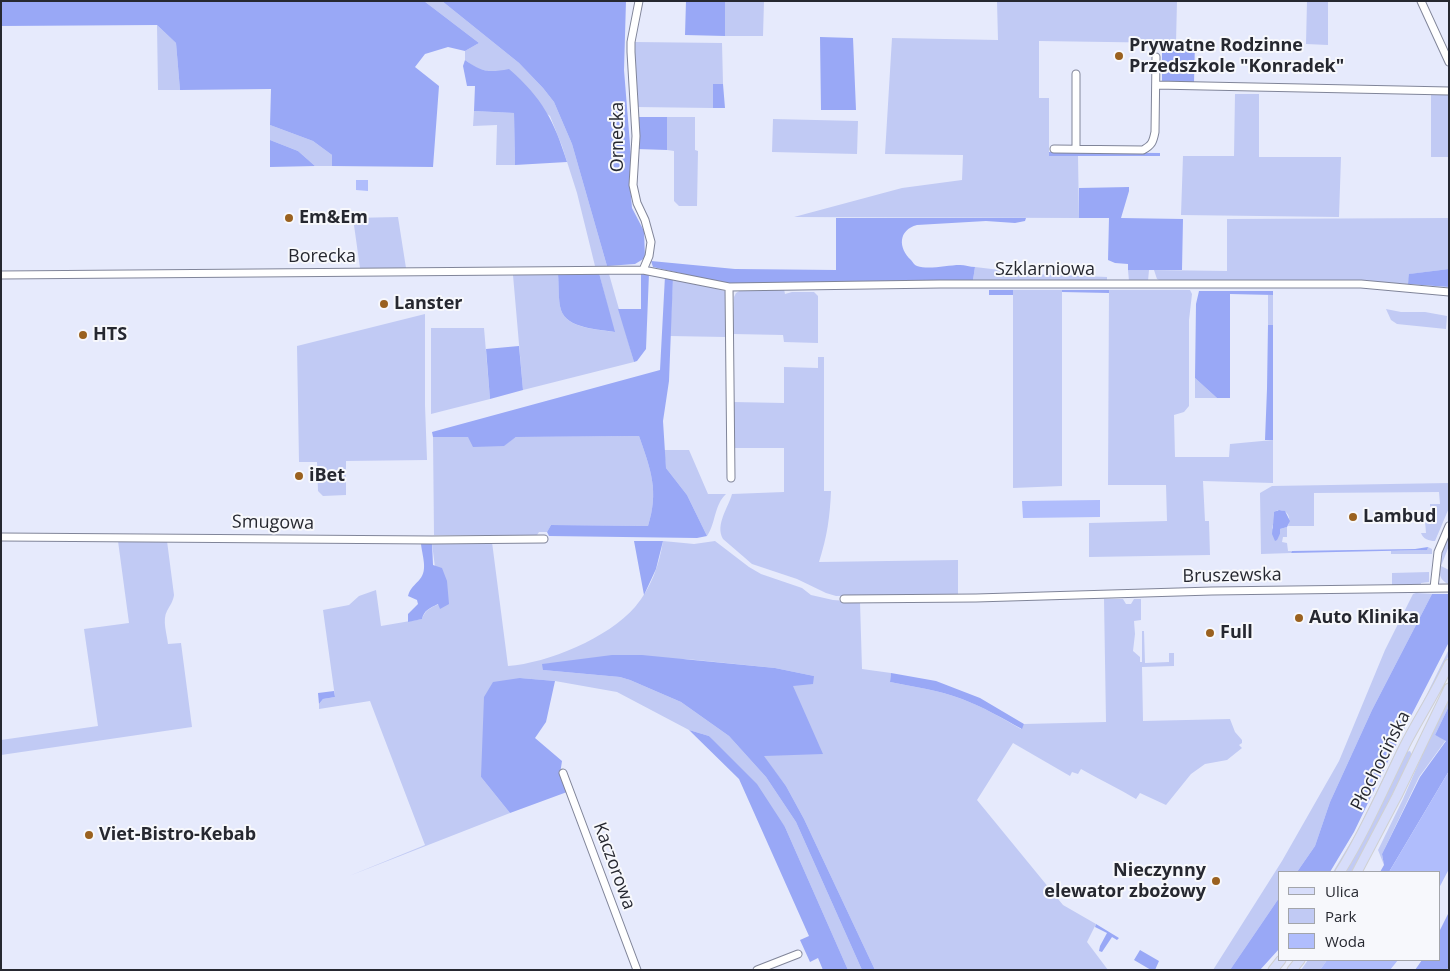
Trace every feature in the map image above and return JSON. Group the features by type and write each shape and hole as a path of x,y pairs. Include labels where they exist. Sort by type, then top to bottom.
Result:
{"main road":[{"name":"Płochocińska","path":"1341,871 1449,664"},
{"name":"Płochocińska","path":"1358,871 1449,688"}],"street":[{"name":"Ornecka","path":"640,1 630,52 636,136 634,185 637,203 645,220 651,242 643,270"},
{"path":"1421,1 1449,62"},
{"path":"1054,149 1143,150 1150,146 1155,132 1156,57"},
{"path":"1076,74 1076,149"},
{"path":"1156,85 1449,91"},
{"name":"Borecka","path":"1,275 643,270"},
{"name":"Szklarniowa","path":"643,270 729,287 931,284 1361,284 1449,292"},
{"path":"729,287 731,478"},
{"path":"1434,588 1438,552 1449,526"},
{"name":"Smugowa","path":"1,537 544,539"},
{"name":"Bruszewska","path":"844,599 1449,588"},
{"path":"1406,743 1419,750"},
{"name":"Kaczorowa","path":"563,772 637,970"},
{"path":"757,970 798,954"}],"green space":[{"path":"424,1 442,1 519,63 554,102 572,144 607,266 595,266 577,193 550,116 492,72 478,69 465,60 465,51 479,43"},
{"path":"725,1 764,1 763,36 725,36"},
{"path":"997,1 1177,1 1176,43 1039,41 1039,98 1049,98 1049,155 1078,156 1079,218 794,217 902,188 962,180 963,155 885,154 892,38 998,40"},
{"path":"1307,1 1328,1 1328,45 1306,44"},
{"path":"157,25 176,43 180,90 158,90"},
{"path":"635,42 722,43 723,84 713,85 713,108 636,107 633,44"},
{"path":"1235,94 1259,94 1259,157 1341,157 1339,217 1181,215 1183,156 1234,156"},
{"path":"1449,94 1449,157 1431,157 1431,95"},
{"path":"474,111 514,113 515,165 496,165 497,125 473,126"},
{"path":"667,117 695,117 695,150 698,151 697,206 679,206 674,201 674,151 667,150"},
{"path":"773,119 858,121 857,154 772,152"},
{"path":"270,125 313,141 332,155 332,166 315,166 298,151 270,140"},
{"path":"398,217 406,268 360,268 353,218"},
{"path":"1449,218 1449,269 1410,274 1408,284 1354,280 1161,281 1157,279 1154,270 1227,271 1227,219"},
{"path":"975,267 1000,270 1008,273 1107,277 1107,282 973,280"},
{"path":"1128,270 1149,270 1148,281 1129,281"},
{"path":"599,273 609,274 634,362 523,390 513,275 558,274 560,306 564,316 576,325 614,332"},
{"path":"673,278 725,291 725,337 670,336"},
{"path":"743,289 784,289 785,294 792,292 814,292 818,296 818,343 784,342 783,335 733,334 734,297 736,293"},
{"path":"1013,290 1062,290 1062,486 1013,488"},
{"path":"1109,290 1190,290 1192,294 1189,320 1189,406 1184,412 1174,415 1175,457 1229,457 1230,444 1273,440 1273,483 1203,481 1205,521 1209,521 1210,555 1089,557 1089,523 1167,521 1166,485 1108,485"},
{"path":"1268,295 1273,295 1273,325 1268,325"},
{"path":"1386,309 1447,316 1446,329 1397,324 1391,320"},
{"path":"425,314 427,460 346,461 346,495 323,496 318,491 317,462 299,462 297,346"},
{"path":"431,328 484,328 490,399 431,414"},
{"path":"818,357 824,357 824,491 831,491 828,527 819,562 958,560 958,594 836,596 797,579 752,564 723,539 720,528 721,522 732,494 784,492 784,448 733,448 733,402 784,403 784,367 818,368"},
{"path":"1195,378 1217,398 1195,398"},
{"path":"639,436 650,470 653,491 653,502 648,526 551,525 547,532 539,532 537,535 434,535 433,437 468,437 503,446 516,437"},
{"path":"664,450 689,450 708,494 726,494 719,503 707,536 687,495 666,468"},
{"path":"1449,483 1449,508 1435,541 1423,537 1421,533 1426,533 1425,521 1420,520 1424,512 1428,516 1433,515 1434,512 1430,504 1440,504 1439,492 1314,493 1314,526 1288,526 1288,514 1277,510 1272,528 1278,537 1280,529 1287,527 1287,537 1283,537 1282,542 1287,543 1288,551 1292,551 1291,553 1261,554 1260,493 1272,486"},
{"path":"1447,538 1449,539 1449,546 1441,566 1449,570 1449,584 1440,576 1439,570"},
{"path":"118,541 167,541 174,595 166,615 165,627 168,644 181,643 192,727 1,755 1,740 98,726 84,629 129,623"},
{"path":"663,541 694,544 715,541 761,574 802,588 811,595 833,600 860,602 862,669 891,673 890,682 935,691 962,699 985,709 1021,729 1024,724 1106,722 1104,599 1123,599 1126,604 1131,604 1134,599 1141,599 1141,620 1134,621 1133,651 1140,657 1140,662 1142,662 1142,631 1144,631 1145,663 1169,662 1169,653 1174,653 1174,666 1142,667 1143,721 1230,719 1235,732 1242,740 1242,743 1239,745 1242,748 1227,760 1205,764 1191,774 1166,805 1140,793 1136,799 1081,769 1078,774 1072,772 1070,776 1013,743 977,800 1063,905 1096,924 1087,942 1108,970 875,970 804,819 786,786 763,756 792,686 814,676 775,668 686,659 543,664 543,670 620,677 630,680 681,702 729,736 766,777 796,822 862,970 848,970 785,827 709,736 689,730 617,692 555,681 520,678 481,777 510,813 349,876 425,845 370,701 319,709 319,704 323,699 335,697 323,610 349,605 359,596 376,590 381,626 422,619 430,608 439,604 440,609 432,543 492,542 508,666 524,664 576,647 609,629 623,618 641,600 650,584 657,568"},
{"path":"1428,547 1432,549 1432,554 1391,554 1391,551 1426,550"},
{"path":"1429,572 1429,582 1421,583 1421,585 1392,586 1392,573"},
{"path":"1413,594 1432,594 1372,710 1330,802 1315,846 1298,871 1278,871 1278,899 1230,970 1213,970 1282,861 1339,761 1385,650"},
{"path":"1449,649 1449,655 1395,765 1351,846 1336,871 1334,871 1358,830 1397,749"},
{"path":"1449,698 1449,706 1435,735 1446,740 1419,777 1382,854 1384,865 1378,850"},
{"path":"1410,751 1412,755 1354,871 1346,871 1406,752"},
{"path":"1307,961 1326,961 1320,970 1301,970"}],"shaded area":[{"path":"1,1 424,1 479,43 465,51 448,47 425,54 415,67 439,86 433,167 332,166 332,155 313,141 270,125 271,89 180,90 176,43 157,25 1,26"},
{"path":"442,1 626,1 624,70 631,157 630,184 632,208 644,231 645,258 635,264 607,266 572,144 554,102 519,63"},
{"path":"686,1 725,1 725,36 685,35"},
{"path":"820,37 853,38 856,110 821,110"},
{"path":"1162,42 1195,43 1194,82 1162,82"},
{"path":"465,60 476,67 486,70 509,69 530,90 552,122 567,162 515,165 514,113 474,111 475,86 467,86 463,66"},
{"path":"713,84 723,84 725,108 713,108"},
{"path":"639,117 667,117 667,150 637,149"},
{"path":"270,140 298,151 315,166 270,167"},
{"path":"1049,152 1160,153 1160,156 1049,156"},
{"path":"1129,187 1121,218 1183,219 1182,270 1128,270 1128,264 1115,263 1108,260 1109,218 1079,218 1079,188"},
{"path":"836,218 1026,218 1025,221 1015,223 986,221 917,225 911,227 903,235 902,245 904,250 915,265 927,268 960,265 975,267 973,280 735,284 653,267 651,261 735,269 836,270"},
{"path":"1449,269 1449,287 1408,284 1409,274"},
{"path":"599,273 615,332 577,325 564,316 561,310 558,274"},
{"path":"641,273 649,273 646,349 637,361 634,362 618,309 641,309"},
{"path":"665,276 673,278 669,381 663,421 666,468 687,495 707,536 697,538 549,536 547,532 551,525 648,526 653,502 652,481 639,436 516,437 504,446 473,447 468,437 433,437 432,432 660,370"},
{"path":"989,290 1013,290 1013,295 989,295"},
{"path":"1062,290 1109,290 1109,293 1062,292"},
{"path":"1199,291 1273,291 1273,295 1230,294 1230,398 1217,398 1195,378 1196,304"},
{"path":"1268,325 1273,325 1273,440 1265,440"},
{"path":"519,346 523,390 490,399 486,349"},
{"path":"1279,510 1285,511 1290,521 1287,527 1280,529 1280,534 1275,541 1272,534 1274,512"},
{"path":"634,541 663,541 656,569 644,595"},
{"path":"432,543 433,565 442,568 447,581 449,604 440,609 438,604 426,611 422,619 408,622 408,614 418,604 417,600 408,596 424,571 421,544"},
{"path":"1428,547 1427,550 1291,553 1292,551 1415,549"},
{"path":"1432,594 1449,594 1449,642 1354,832 1331,871 1298,871 1315,846 1330,802 1372,710"},
{"path":"612,655 642,655 775,668 814,676 813,684 793,686 823,754 764,756 786,786 804,819 875,970 862,970 796,822 766,777 729,736 681,702 630,680 620,677 543,670 542,664"},
{"path":"891,673 936,681 980,698 1024,724 1022,729 970,702 935,691 890,682"},
{"path":"520,678 555,681 546,722 535,738 562,761 560,774 567,792 510,813 481,777 484,697 493,682"},
{"path":"334,691 335,697 323,699 319,704 318,693"},
{"path":"1449,706 1449,771 1390,871 1381,871 1384,865 1382,854 1420,777 1446,741 1435,735"},
{"path":"689,730 709,736 757,784 785,827 848,970 823,970 818,958 810,962 800,940 809,936 739,779"},
{"path":"1278,899 1278,950 1260,970 1230,970"},
{"path":"1449,912 1449,966 1447,970 1415,970 1421,961 1440,961 1440,930"},
{"path":"1096,924 1119,938 1117,940 1112,937 1102,952 1099,951 1100,946 1107,933 1095,927"},
{"path":"1140,950 1159,961 1155,970 1151,970 1134,960"}],"water":[{"path":"356,180 368,180 368,191 356,190"},
{"path":"1100,500 1100,517 1023,518 1022,501"},
{"path":"1449,771 1449,869 1440,886 1440,871 1390,871"},
{"path":"1326,961 1397,961 1390,970 1320,970"}],"place":[{"name":"Prywatne Rodzinne Przedszkole \"Konradek\"","path":"1119,56"},
{"name":"Em&Em","path":"289,218"},
{"name":"Lanster","path":"384,304"},
{"name":"HTS","path":"83,335"},
{"name":"iBet","path":"299,476"},
{"name":"Lambud","path":"1353,517"},
{"name":"Auto Klinika","path":"1299,618"},
{"name":"Full","path":"1210,633"},
{"name":"Viet-Bistro-Kebab","path":"89,835"},
{"name":"Nieczynny elewator zbożowy","path":"1216,881"}]}
